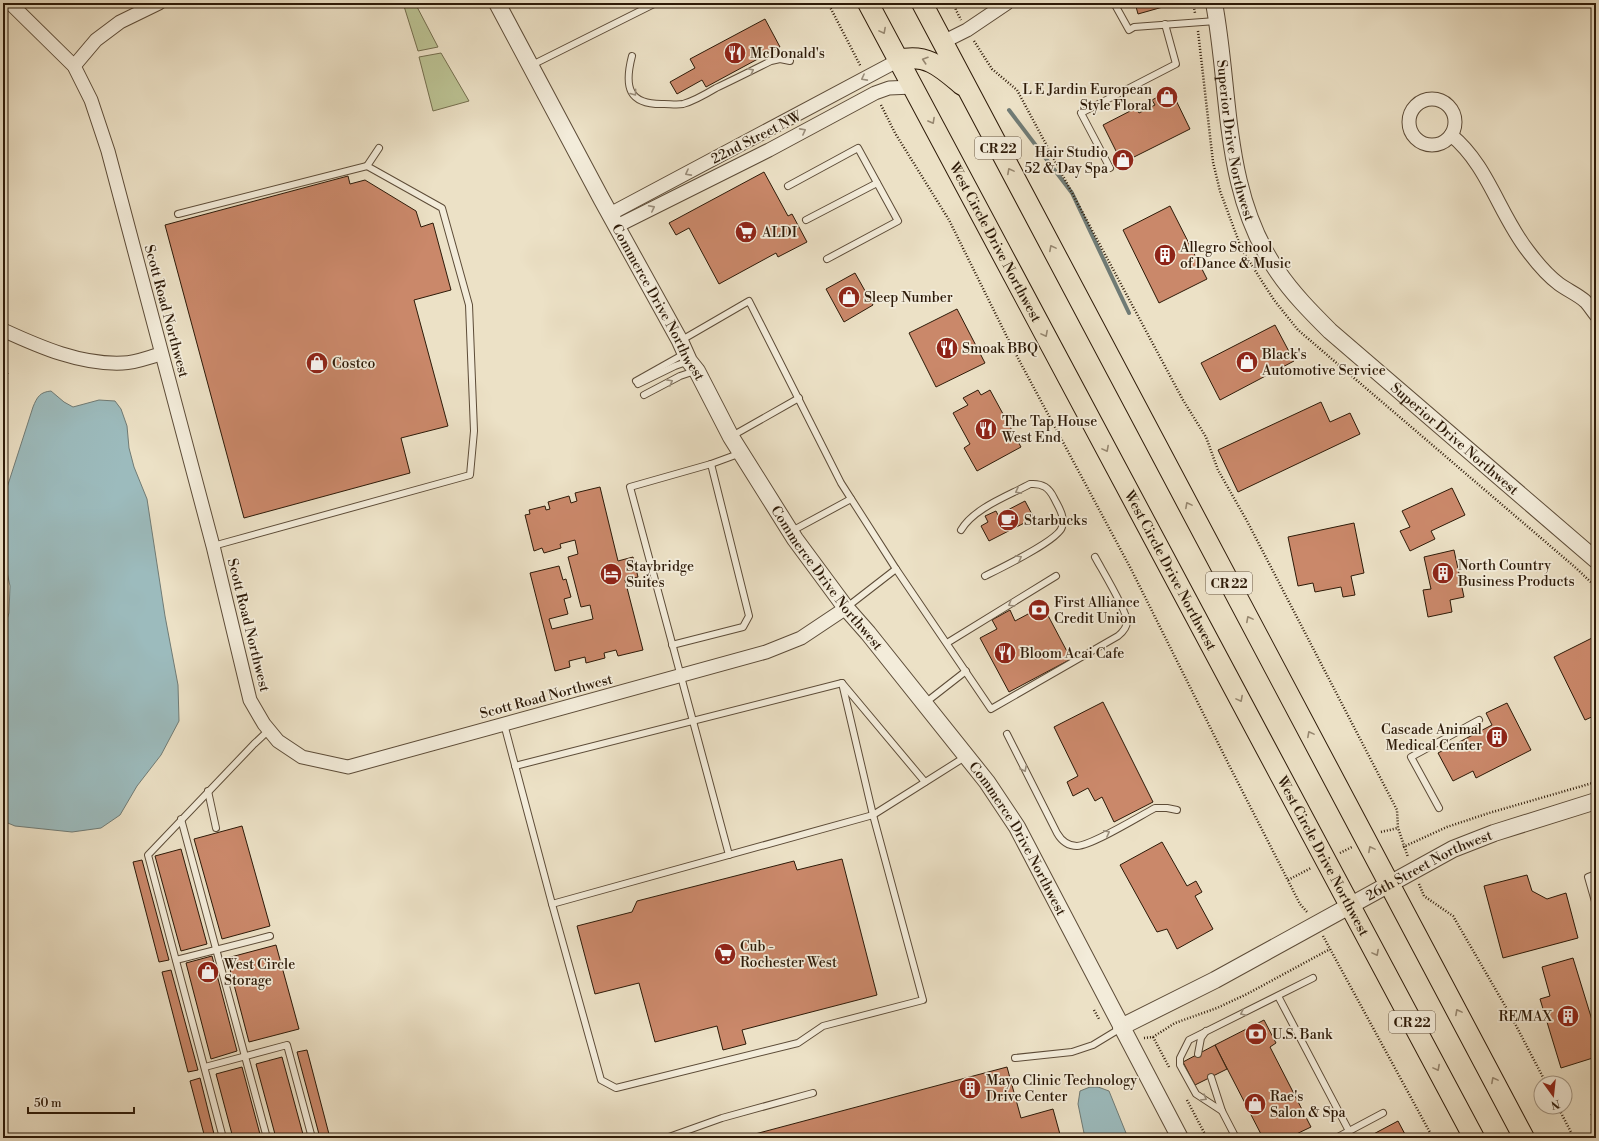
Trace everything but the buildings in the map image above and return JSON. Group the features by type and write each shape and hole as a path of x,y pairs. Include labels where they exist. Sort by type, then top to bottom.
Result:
{"main road":[{"name":"West Circle Drive Northwest","path":"868,3 1474,1138"},
{"name":"CR 22","path":"922,3 1524,1138"},
{"path":"899,60 910,57 932,63 968,91"}],"street":[{"name":"Scott Road Northwest","path":"10,3 74,66 91,100 108,151 213,546 250,700 264,724 278,741 302,757 348,767 766,652 786,645 807,634 846,608"},
{"path":"74,66 96,40 120,22 159,3"},
{"name":"Commerce Drive Northwest","path":"497,3 529,66 731,437 790,532 846,608 868,633 988,782 1017,827 1180,1138"},
{"path":"943,42 967,30 1007,3"},
{"name":"Superior Drive Northwest","path":"1214,3 1232,147 1239,182 1254,228 1277,271 1307,308 1330,331 1596,560"},
{"name":"22nd Street NW","path":"613,220 866,77 899,60"},
{"name":"22nd Street NW","path":"613,220 769,150 875,93 889,88 913,87"},
{"path":"1451,135 1464,146 1484,174 1508,220 1526,249 1558,284 1590,301 1596,315"},
{"path":"3,330 39,346 87,360 124,363 162,354"},
{"name":"26th Street Northwest","path":"1121,1027 1214,980 1447,852 1474,840 1596,802"}],"lane":[{"path":"529,66 656,3"},
{"path":"1114,3 1129,30 1134,27 1217,21"},
{"path":"1110,168 1081,113 1176,64 1165,24"},
{"path":"632,56 628,81 631,93 640,101 656,104 682,104 700,97 771,61 780,59 790,61"},
{"path":"178,214 367,166 379,148"},
{"path":"788,186 858,148 898,221 827,259"},
{"path":"213,546 470,475 474,431 469,305 442,208 367,166"},
{"path":"806,220 877,182"},
{"path":"637,382 675,366 749,301 841,483 896,569 991,709 1126,630 1127,620 1095,557"},
{"path":"644,395 680,376 688,356"},
{"path":"731,437 799,398"},
{"path":"729,855 630,487 711,464 741,453"},
{"path":"672,645 743,627 749,616 711,464"},
{"path":"961,530 977,513 1030,484 1040,484 1049,489 1062,513 1063,524 1059,534 985,576"},
{"path":"790,532 851,499"},
{"path":"846,608 896,569"},
{"path":"947,643 1056,576"},
{"path":"924,703 966,671"},
{"path":"515,766 842,684"},
{"path":"842,684 925,782"},
{"path":"504,724 601,1080 616,1088 798,1044 823,1026 923,1000 873,815 842,684"},
{"path":"1439,808 1411,757 1479,720"},
{"path":"223,1138 148,855 208,791 269,730"},
{"path":"1007,734 1061,840 1072,845 1088,843 1155,808 1177,810"},
{"path":"552,904 873,815 967,756"},
{"path":"208,791 216,828"},
{"path":"181,819 268,1138"},
{"path":"1596,874 1588,877 1596,905"},
{"path":"176,960 270,936"},
{"path":"1222,1111 1196,1094 1180,1065 1180,1058 1189,1040 1313,978"},
{"path":"1278,996 1349,1131"},
{"path":"1015,1058 1072,1052 1092,1045 1121,1027"},
{"path":"1198,1054 1202,1038 1206,1031"},
{"path":"204,1067 287,1045 312,1138"},
{"path":"1211,1077 1222,1111 1236,1138"},
{"path":"666,1138 722,1118 813,1093"},
{"path":"1336,1138 1383,1113"}],"path":[{"path":"828,3 866,77"},
{"path":"954,3 956,10 967,30 992,69 1017,90 1183,400 1206,437 1218,470 1247,521 1397,810 1398,828 1403,847 1447,827 1489,812 1596,782"},
{"path":"875,93 895,133 949,220 1012,347 1131,569 1300,904 1316,925"},
{"path":"1288,880 1378,833 1398,828"},
{"path":"1424,896 1453,916 1511,1016 1542,1075"},
{"path":"1154,1037 1175,1023 1217,1008 1247,994 1330,949 1433,1138"},
{"path":"1562,1115 1574,1138"}],"green space":[{"path":"403,3 415,3 438,47 418,51"},
{"path":"441,53 469,101 433,111 419,57"}],"water":[{"path":"51,391 64,402 73,407 99,400 115,401 121,409 127,426 129,448 134,467 147,499 165,616 178,685 179,721 161,755 137,786 120,815 101,828 72,832 15,826 3,821 3,632 9,613 10,586 3,553 3,500 34,403 42,394"},
{"path":"1090,1087 1098,1087 1109,1091 1128,1138 1085,1138 1078,1104 1080,1091"}],"waterway":[{"path":"1009,110 1072,193 1129,313"}],"place":[{"name":"McDonald's","path":"735,53"},
{"name":"L E Jardin European Style Floral","path":"1167,97"},
{"name":"Hair Studio 52 & Day Spa","path":"1123,160"},
{"name":"ALDI","path":"746,232"},
{"name":"Allegro School of Dance & Music","path":"1165,255"},
{"name":"Sleep Number","path":"849,297"},
{"name":"Smoak BBQ","path":"947,348"},
{"name":"Black's Automotive Service","path":"1247,362"},
{"name":"Costco","path":"317,363"},
{"name":"The Tap House West End","path":"986,429"},
{"name":"Starbucks","path":"1008,520"},
{"name":"North Country Business Products","path":"1443,573"},
{"name":"Staybridge Suites","path":"611,574"},
{"name":"First Alliance Credit Union","path":"1039,610"},
{"name":"Bloom Acai Cafe","path":"1005,653"},
{"name":"Cascade Animal Medical Center","path":"1497,737"},
{"name":"Cub - Rochester West","path":"725,954"},
{"name":"West Circle Storage","path":"208,972"},
{"name":"RE/MAX","path":"1568,1016"},
{"name":"U.S. Bank","path":"1256,1034"},
{"name":"Mayo Clinic Technology Drive Center","path":"970,1088"},
{"name":"Rae's Salon & Spa","path":"1255,1104"}]}
